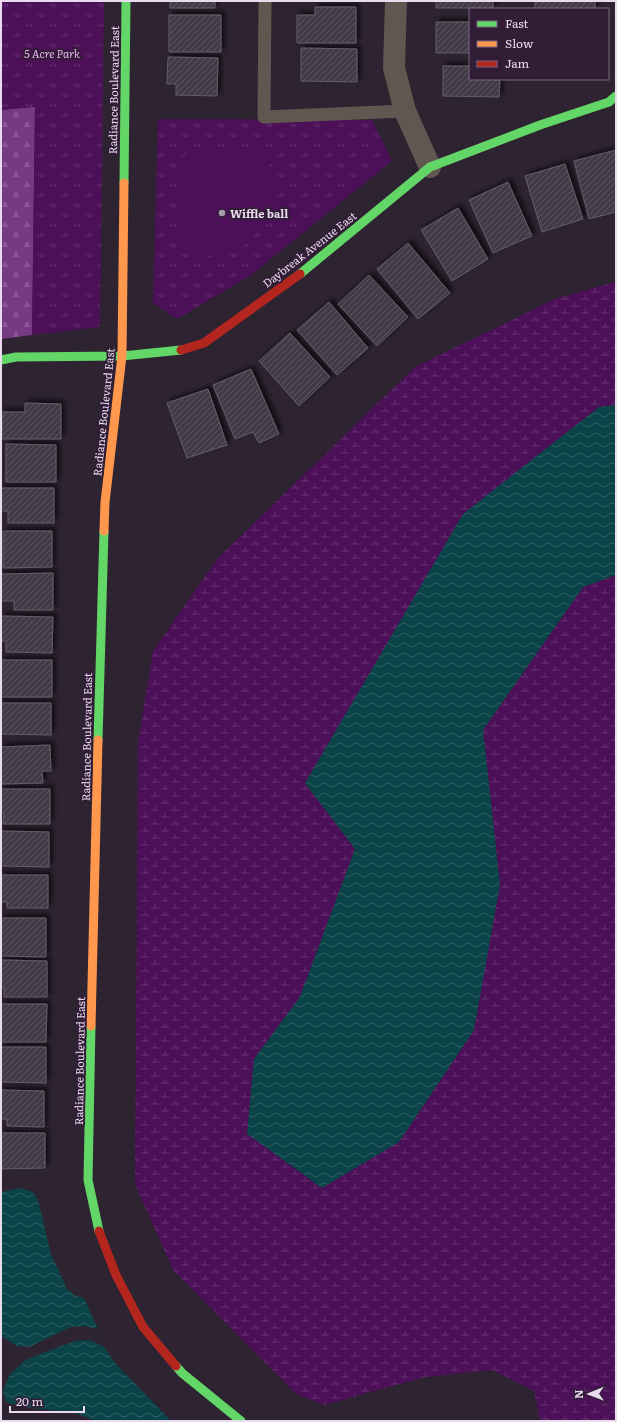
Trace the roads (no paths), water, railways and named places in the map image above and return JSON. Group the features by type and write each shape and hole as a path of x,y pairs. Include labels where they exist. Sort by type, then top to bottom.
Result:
{"street":[{"name":"Radiance Boulevard East","path":"126,1 122,356 105,502 97,754 88,1180 99,1232 116,1275 143,1327 182,1373 241,1421"},
{"path":"396,1 394,68 405,111 430,167"},
{"name":"Daybreak Avenue East","path":"1,360 16,356 122,356 176,351 204,343 295,278 430,167 540,125 609,102 616,96"}],"lane":[{"path":"266,1 264,117 405,111"}],"water":[{"path":"616,405 616,575 583,587 483,730 500,885 474,1030 399,1142 322,1188 247,1134 254,1059 300,997 355,849 305,783 463,514 599,407"},
{"path":"19,1188 33,1192 38,1200 51,1254 67,1289 76,1296 84,1298 98,1329 83,1326 71,1327 29,1347 17,1346 1,1336 1,1196 2,1192"},
{"path":"90,1340 104,1347 117,1365 171,1421 95,1421 74,1413 28,1408 6,1402 3,1391 10,1374 27,1359 75,1341"}],"place":[{"name":"Wiffle ball","path":"222,213"}],"park label":[{"name":"5 Acre Park","path":"52,53"}]}
